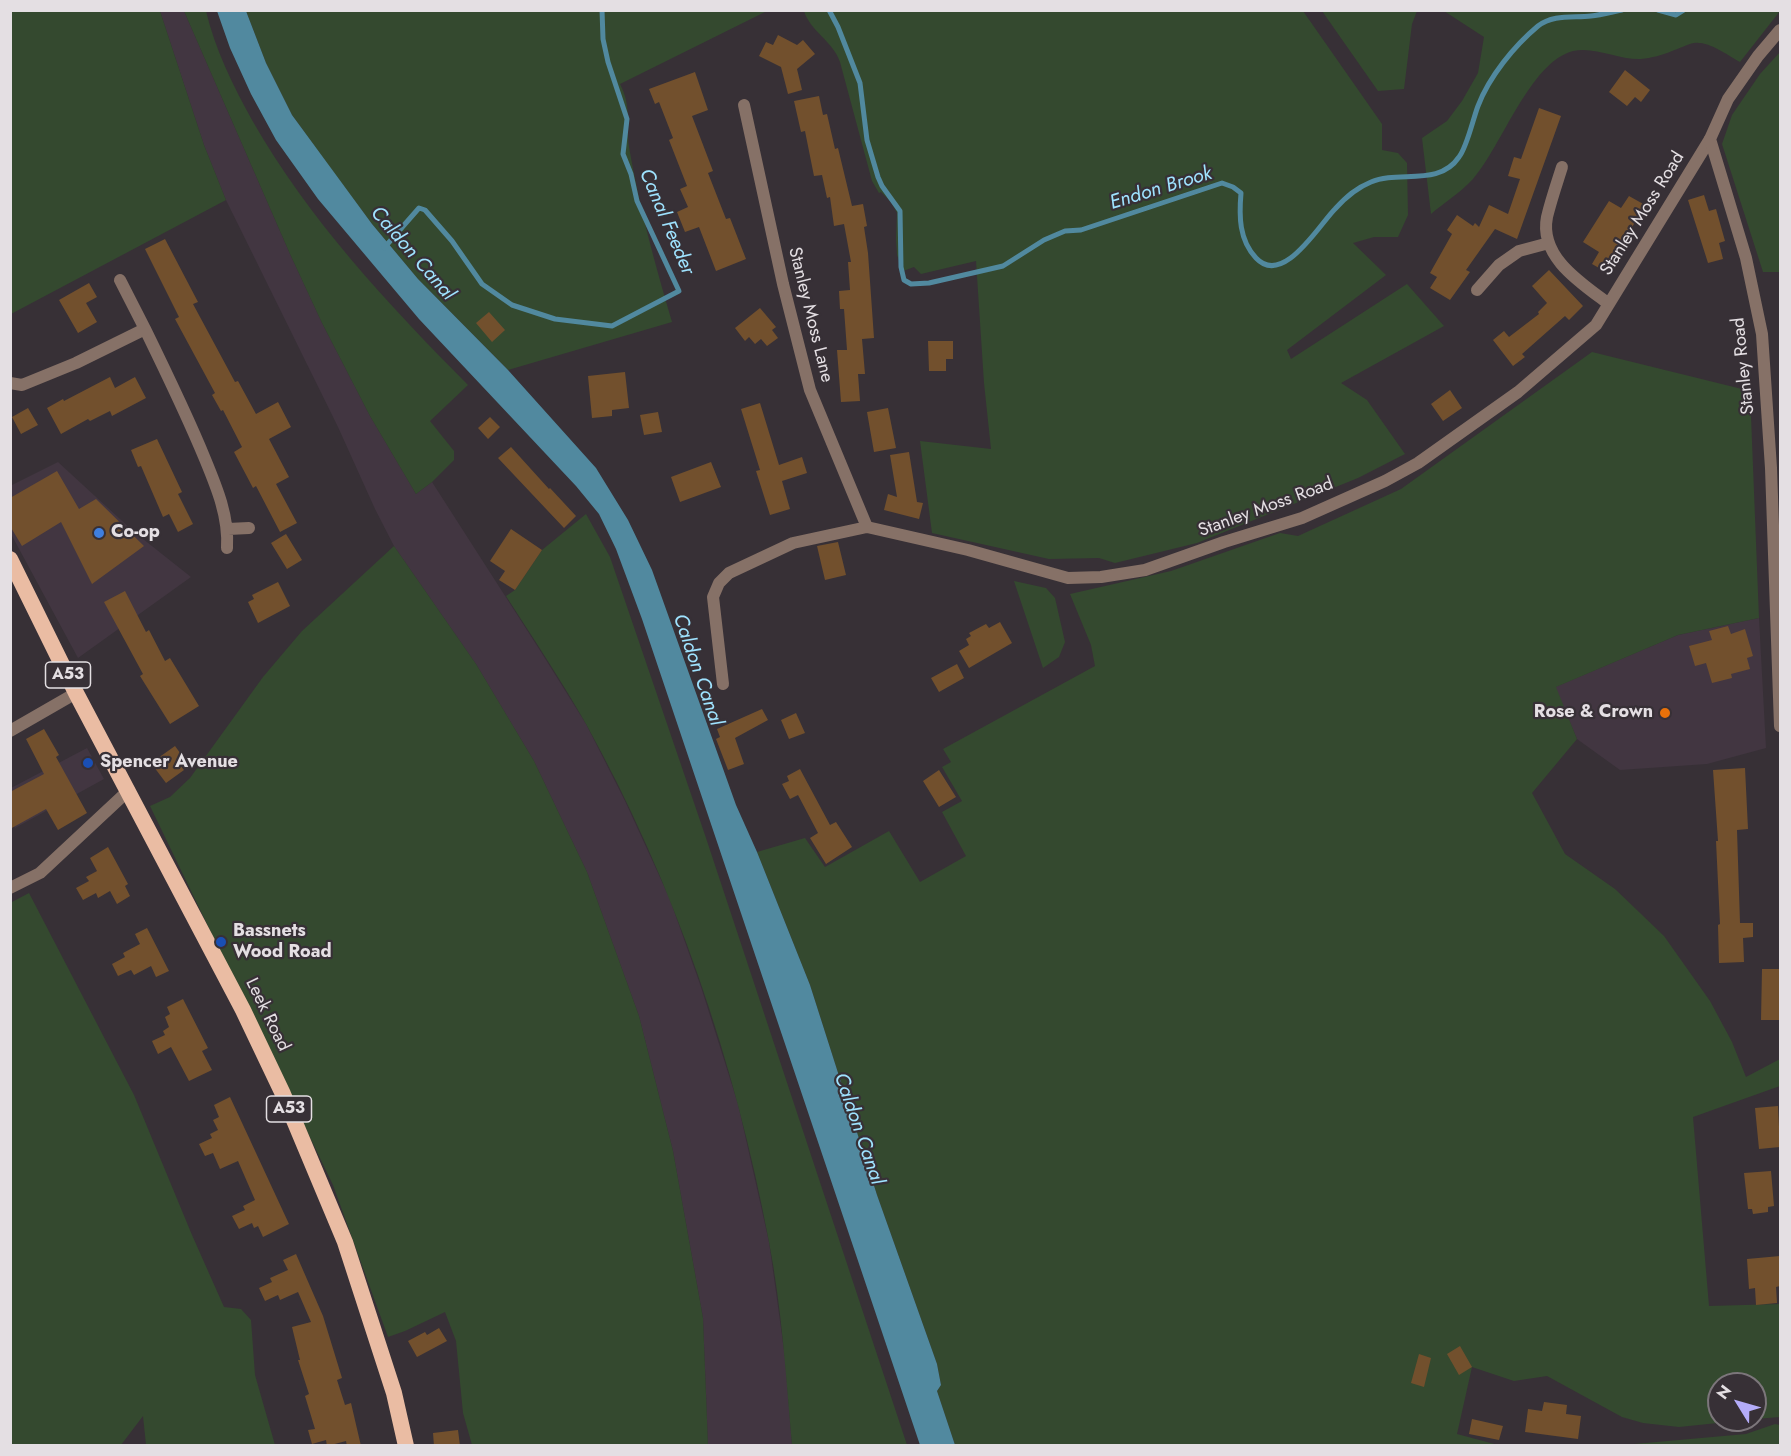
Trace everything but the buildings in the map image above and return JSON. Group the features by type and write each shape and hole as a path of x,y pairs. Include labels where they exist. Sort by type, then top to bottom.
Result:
{"highway":[{"name":"Leek Road","path":"10,559 76,693 243,1010 283,1094 345,1242 394,1393 406,1446"}],"street":[{"path":"1710,140 1728,99 1758,56 1780,30"},
{"name":"Stanley Moss Lane","path":"744,105 783,284 810,390 867,527"},
{"name":"Stanley Moss Road","path":"723,684 713,597 719,583 729,573 793,543 867,527 968,549 1068,578 1101,577 1145,570 1302,518 1385,481 1418,463 1518,392 1596,325 1710,140"},
{"name":"Stanley Road","path":"1710,140 1746,258 1762,334 1771,468 1780,726"},
{"path":"1562,167 1546,219 1549,243 1561,266 1609,303"},
{"path":"1477,290 1499,265 1519,251 1549,243"},
{"path":"120,280 188,417 216,487 228,529 227,548"},
{"path":"10,383 22,385 145,329"},
{"path":"228,529 249,528"},
{"path":"10,731 76,693"},
{"path":"10,888 40,873 129,790"}],"shaded area":[{"path":"160,11 184,11 290,254 322,323 370,416 416,494 432,482 586,724 625,801 669,897 701,987 738,1104 769,1242 785,1357 792,1445 708,1445 703,1318 673,1151 639,1016 587,872 534,761 476,664 394,546 375,509 338,427 226,200 204,145"},
{"path":"58,462 133,531 191,577 78,658 11,534 10,486"},
{"name":"Rose & Crown","path":"1759,618 1766,748 1707,764 1620,770 1577,739 1555,687 1678,635"},
{"path":"87,748 104,779 15,828 11,821 11,788"}],"green space":[{"path":"11,10 160,11 204,145 226,200 11,314"},
{"path":"184,11 206,11 214,39 238,94 274,157 298,192 379,291 468,385 430,421 454,451 454,460 416,494 370,416 322,323"},
{"path":"246,11 767,11 620,84 626,100 629,147 638,191 672,322 508,370 418,279 372,224 337,177 292,115 266,63"},
{"path":"804,11 1303,11 1382,124 1382,150 1398,153 1407,163 1408,215 1398,237 1374,237 1353,243 1386,275 1287,350 1291,359 1407,284 1444,326 1341,383 1367,400 1405,454 1358,478 1197,543 1115,563 1099,558 1049,559 932,533 920,441 991,449 976,261 921,274 914,267 903,271 897,255 897,213 891,202 881,192 879,193 872,181 840,62"},
{"path":"1322,11 1417,11 1412,24 1404,89 1378,91"},
{"path":"1444,11 1780,11 1740,62 1718,49 1700,43 1641,59 1590,50 1573,51 1558,58 1543,71 1530,88 1473,179 1431,214 1422,138 1447,121 1462,101 1478,73 1484,37"},
{"path":"1780,52 1780,272 1763,272 1722,144 1732,115 1760,74"},
{"path":"1592,352 1750,391 1759,618 1678,635 1556,687 1577,739 1532,793 1565,854 1615,889 1664,936 1710,1001 1732,1042 1746,1077 1780,1059 1780,1086 1693,1117 1709,1306 1780,1304 1780,1417 1767,1418 1767,1372 1707,1372 1707,1424 1679,1427 1643,1423 1622,1417 1547,1376 1514,1381 1472,1367 1457,1434 1498,1445 955,1445 937,1391 941,1385 937,1364 877,1195 810,985 757,852 805,838 825,867 889,831 920,882 966,856 942,812 962,801 942,767 951,762 943,749 1095,666 1091,645 1070,594 1171,571 1280,533 1298,536 1401,489"},
{"path":"586,514 610,557 705,835 907,1445 792,1445 780,1318 769,1242 739,1108 698,976 674,910 618,784 586,724 506,596 515,590 542,550"},
{"path":"394,546 476,664 534,761 587,872 639,1016 673,1151 703,1318 708,1445 472,1445 463,1413 456,1341 445,1312 388,1337 333,1185 150,806 170,797 190,778 263,677 302,631"},
{"path":"1014,581 1046,588 1055,598 1065,642 1059,657 1043,668"},
{"path":"29,893 134,1095 224,1307 241,1309 251,1320 255,1375 275,1445 146,1445 143,1416 121,1445 11,1445 10,903"},
{"path":"1780,1425 1780,1445 1623,1445 1767,1432 1767,1427"}],"water":[{"path":"217,11 246,11 266,63 292,115 372,224 418,279 508,370 596,468 628,520 652,570 736,805 810,985 877,1195 937,1364 941,1385 937,1391 955,1445 920,1445 642,619 616,549 599,514 576,486 419,319 318,199 276,140 251,94 230,48"}],"waterway":[{"name":"Canal Feeder","path":"384,248 419,208 425,210 452,241 482,284 512,305 555,319 612,326 679,291 637,201 631,174 623,154 627,119 608,62 603,39 602,10"},
{"name":"Endon Brook","path":"829,10 860,83 867,140 878,177 900,211 901,267 904,280 911,284 929,283 1003,266 1044,240 1065,231 1081,230 1222,183 1241,193 1241,227 1250,251 1266,265 1277,265 1300,250 1339,205 1361,187 1382,179 1430,175 1451,166 1465,147 1478,106 1495,73 1511,52 1538,26 1557,18 1595,16 1622,10"},
{"name":"Endon Brook","path":"1658,10 1676,15 1684,10"}],"place":[{"name":"Co-op","path":"99,533"},
{"name":"Rose & Crown","path":"1665,713"},
{"name":"Spencer Avenue","path":"88,763"},
{"name":"Bassnets Wood Road","path":"221,942"}],"water label":[{"name":"Caldon Canal","path":"412,254"},
{"name":"Caldon Canal","path":"697,670"},
{"name":"Caldon Canal","path":"858,1129"}]}
